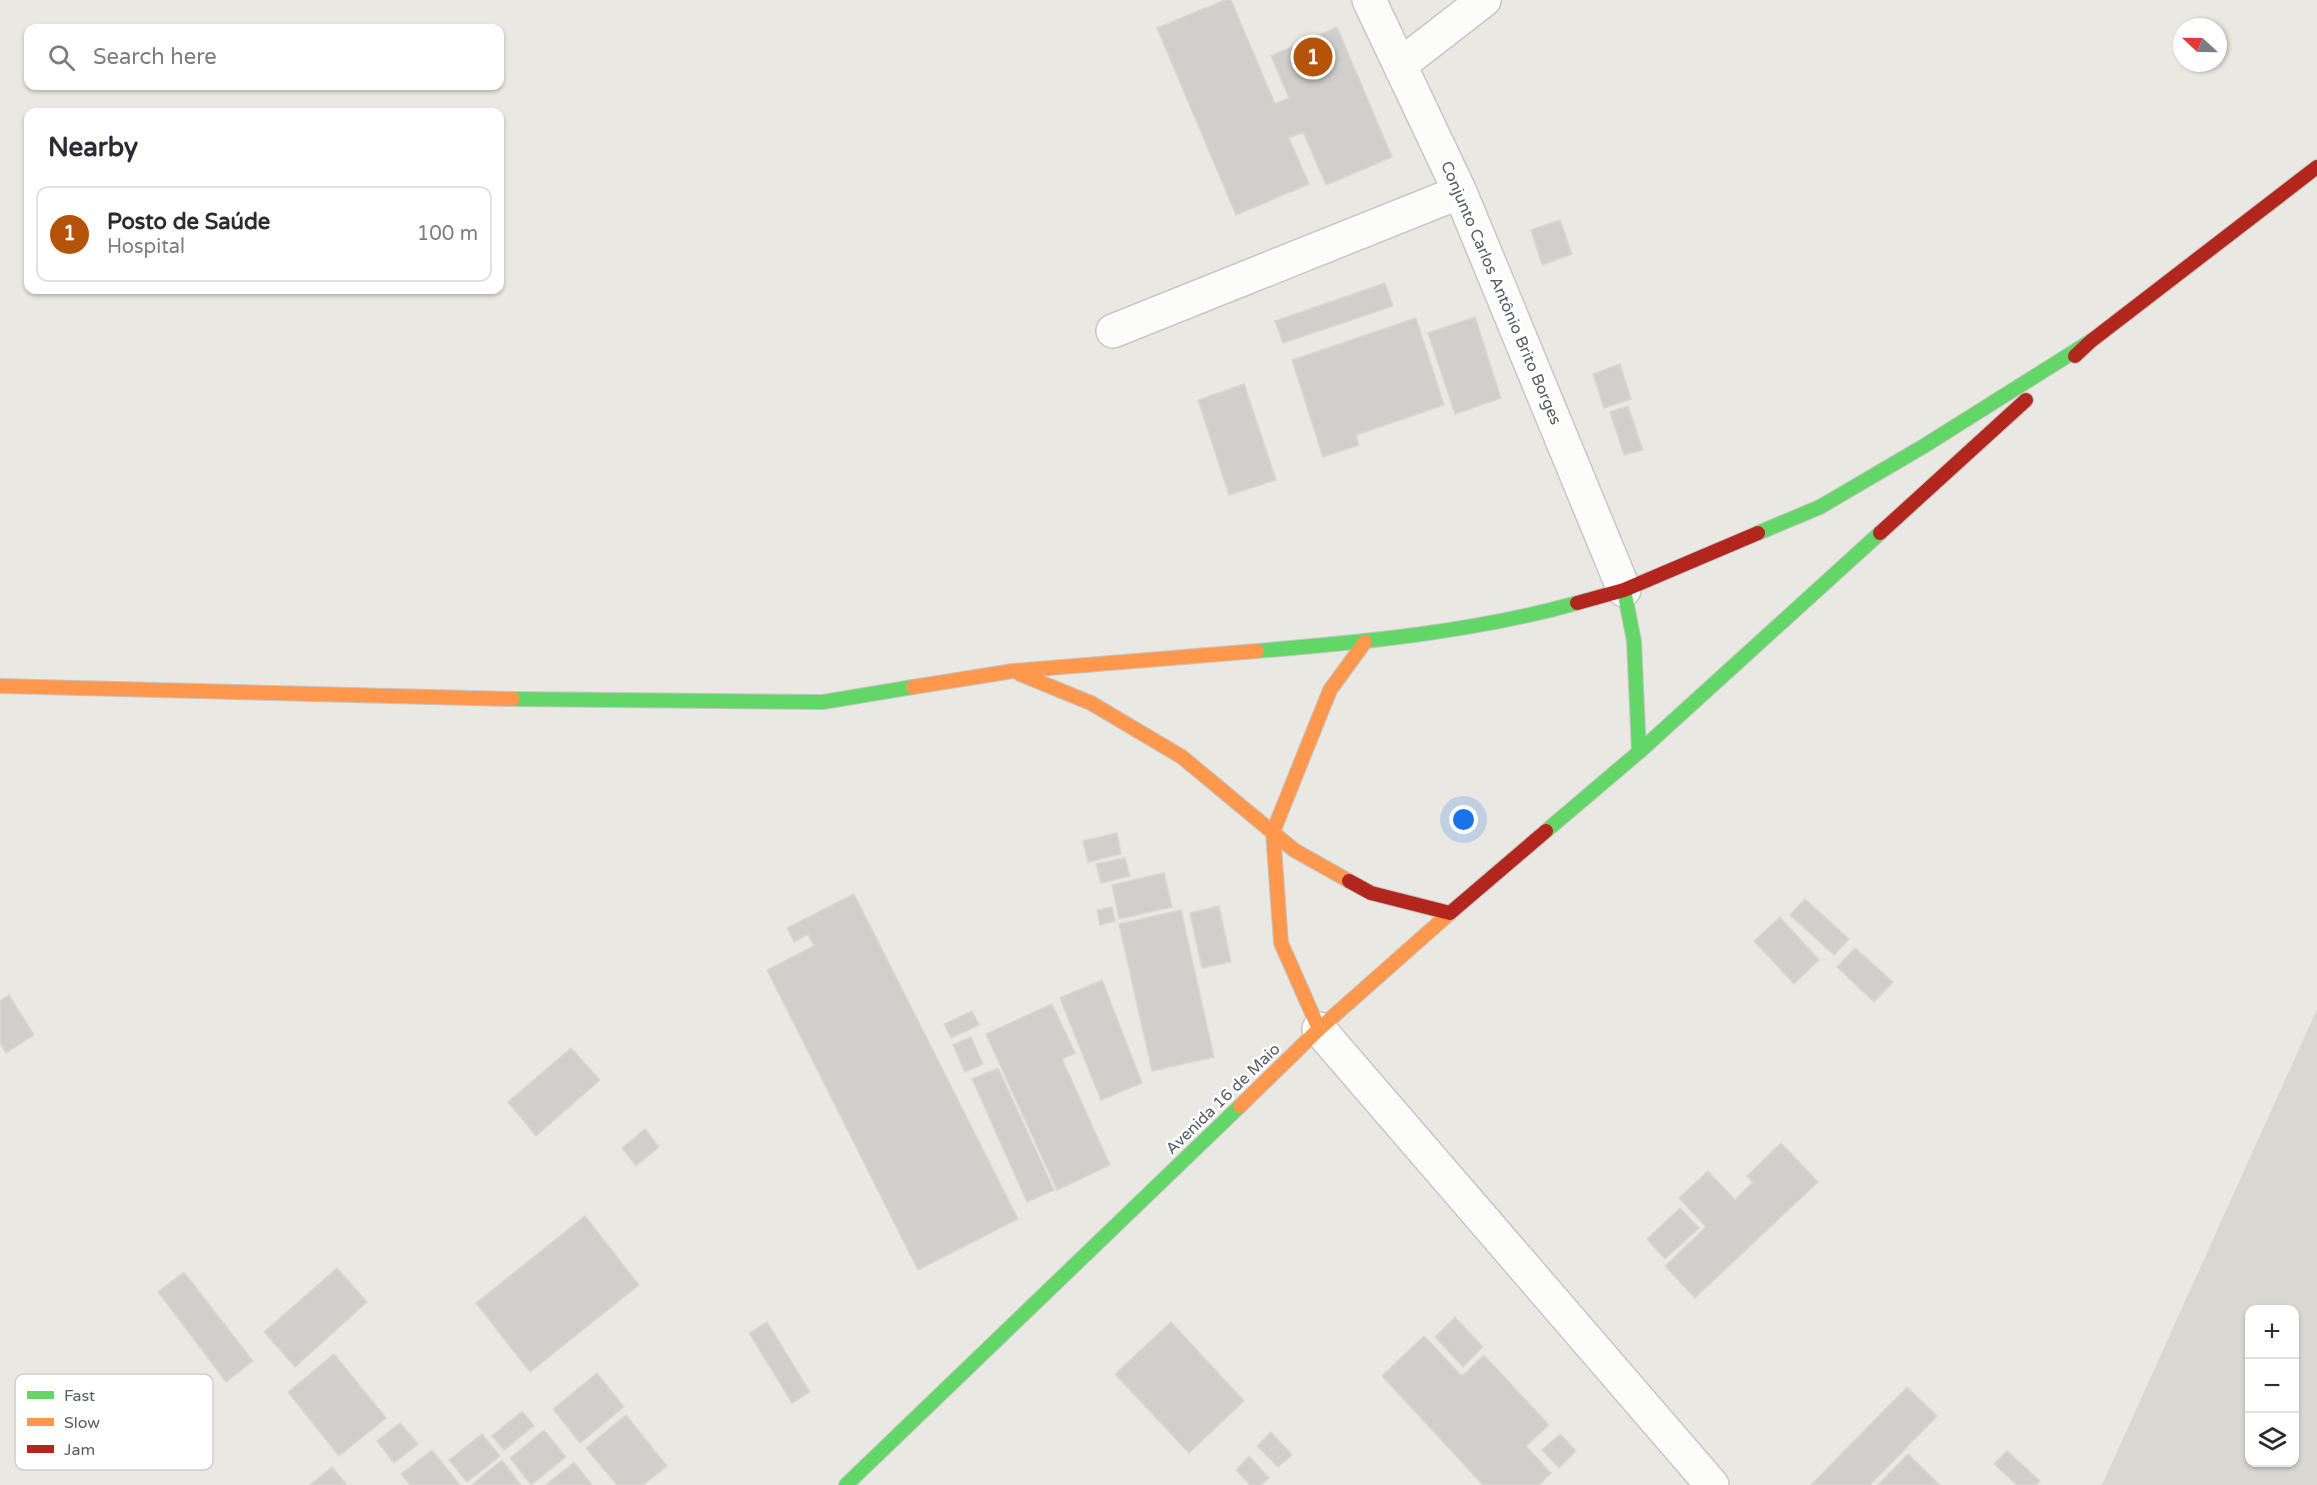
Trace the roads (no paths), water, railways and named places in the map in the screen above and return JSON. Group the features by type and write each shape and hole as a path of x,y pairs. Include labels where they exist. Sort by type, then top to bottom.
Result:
{"main road":[{"path":"0,686 508,699 823,702 1013,671 1365,642 1523,618 1624,590 1820,507 1924,446 2091,341 2317,167"},
{"name":"Avenida 16 de Maio","path":"846,1485 1319,1029 1450,913 1639,752 2091,341"},
{"path":"1624,590 1634,641 1639,752"},
{"path":"1319,1029 1281,943 1274,832 1330,690 1365,642"},
{"path":"1013,671 1091,703 1182,757 1294,850 1371,893 1450,913"}],"street":[{"name":"Conjunto Carlos Antônio Brito Borges","path":"1369,0 1460,192 1624,590"},
{"path":"1400,65 1484,0"},
{"path":"1113,331 1460,192"},
{"path":"1319,1029 1712,1485"}],"place":[{"name":"Posto de Saúde","path":"1313,57"}]}
